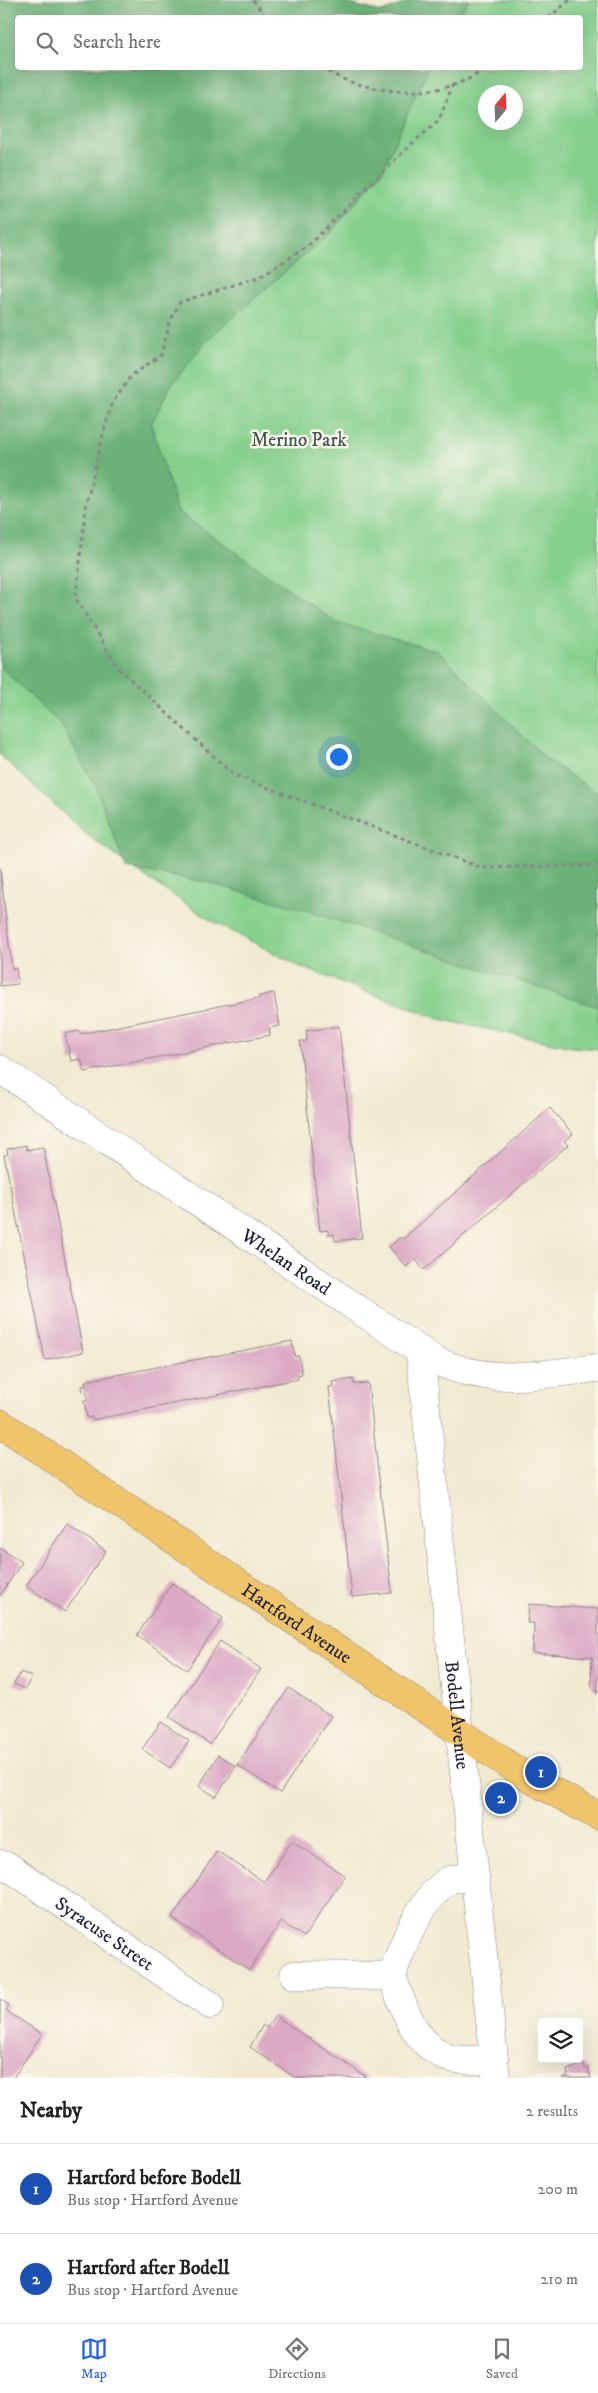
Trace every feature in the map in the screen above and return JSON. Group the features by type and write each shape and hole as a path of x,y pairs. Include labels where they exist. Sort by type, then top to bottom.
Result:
{"main road":[{"name":"Hartford Avenue","path":"0,1423 525,1776 598,1816"}],"street":[{"name":"Whelan Road","path":"0,1070 420,1352 451,1368 482,1376 508,1377 598,1368"},
{"name":"Bodell Avenue","path":"420,1352 495,2069"},
{"name":"Syracuse Street","path":"0,1864 9,1867 210,2005"},
{"path":"475,1877 450,1880 433,1895 404,1941 392,1976 415,2032 441,2055 469,2060 495,2069"},
{"path":"294,1975 392,1976"}],"path":[{"path":"253,0 265,15"},
{"path":"552,15 570,0"},
{"path":"325,70 348,81 384,90 414,90 454,84 474,78 484,70"},
{"path":"454,84 439,120 405,150 307,247 259,277 180,302 170,321 161,355 131,376 113,402 104,430 86,505 76,599 118,668 234,776 482,868 598,865"}],"green space":[{"name":"Merino Park","path":"0,0 15,15 15,70 583,70 583,15 418,15 444,0 598,0 598,1049 572,1047 439,1019 301,967 212,921 138,872 86,834 0,755"},
{"path":"0,0 334,0 382,12 413,0 469,0 459,15 15,15 15,70 427,70 382,171 332,231 208,339 171,385 151,424 178,512 337,623 438,651 546,759 598,794 598,1007 299,908 206,882 126,868 95,785 61,725 0,666"}],"building":[{"path":"0,868 12,969 16,968 18,984 0,986"},
{"path":"274,993 280,1026 269,1028 270,1035 84,1072 81,1059 71,1061 65,1034 80,1031 80,1034 259,998 259,996"},
{"path":"339,1026 362,1238 335,1241 334,1234 328,1235 328,1230 320,1231 300,1041 307,1041 306,1031"},
{"path":"550,1108 573,1134 564,1141 568,1145 424,1270 415,1259 406,1267 389,1247 401,1237 403,1239"},
{"path":"26,1145 27,1150 43,1147 83,1352 45,1360 4,1155 8,1154 7,1149"},
{"path":"292,1341 295,1357 299,1356 302,1374 298,1375 298,1379 92,1420 92,1417 87,1418 84,1401 88,1400 87,1392 83,1393 82,1386 86,1385 85,1381"},
{"path":"353,1379 354,1384 368,1383 392,1593 352,1597 329,1387 333,1387 332,1382"},
{"path":"67,1524 106,1551 65,1612 26,1586"},
{"path":"0,1548 22,1562 0,1596"},
{"path":"172,1583 223,1618 187,1670 137,1635"},
{"path":"529,1604 598,1609 598,1693 591,1685 592,1657 533,1653 534,1623 527,1623"},
{"path":"220,1641 261,1669 210,1744 169,1717"},
{"path":"21,1672 32,1677 25,1689 14,1684"},
{"path":"289,1688 331,1716 280,1793 237,1765"},
{"path":"161,1722 189,1741 170,1768 142,1749"},
{"path":"218,1755 236,1766 216,1797 199,1786"},
{"path":"292,1841 345,1876 304,1937 281,1922 249,1970 172,1918 217,1851 264,1882"},
{"path":"0,1999 9,2005 6,2011 42,2034 13,2078 0,2078"},
{"path":"275,2016 368,2078 296,2078 250,2047 263,2025 267,2028"},
{"path":"584,2064 585,2069 588,2068 591,2078 562,2078 568,2076 567,2070"}],"place":[{"name":"Hartford before Bodell","path":"541,1772"},
{"name":"Hartford after Bodell","path":"501,1798"}]}
